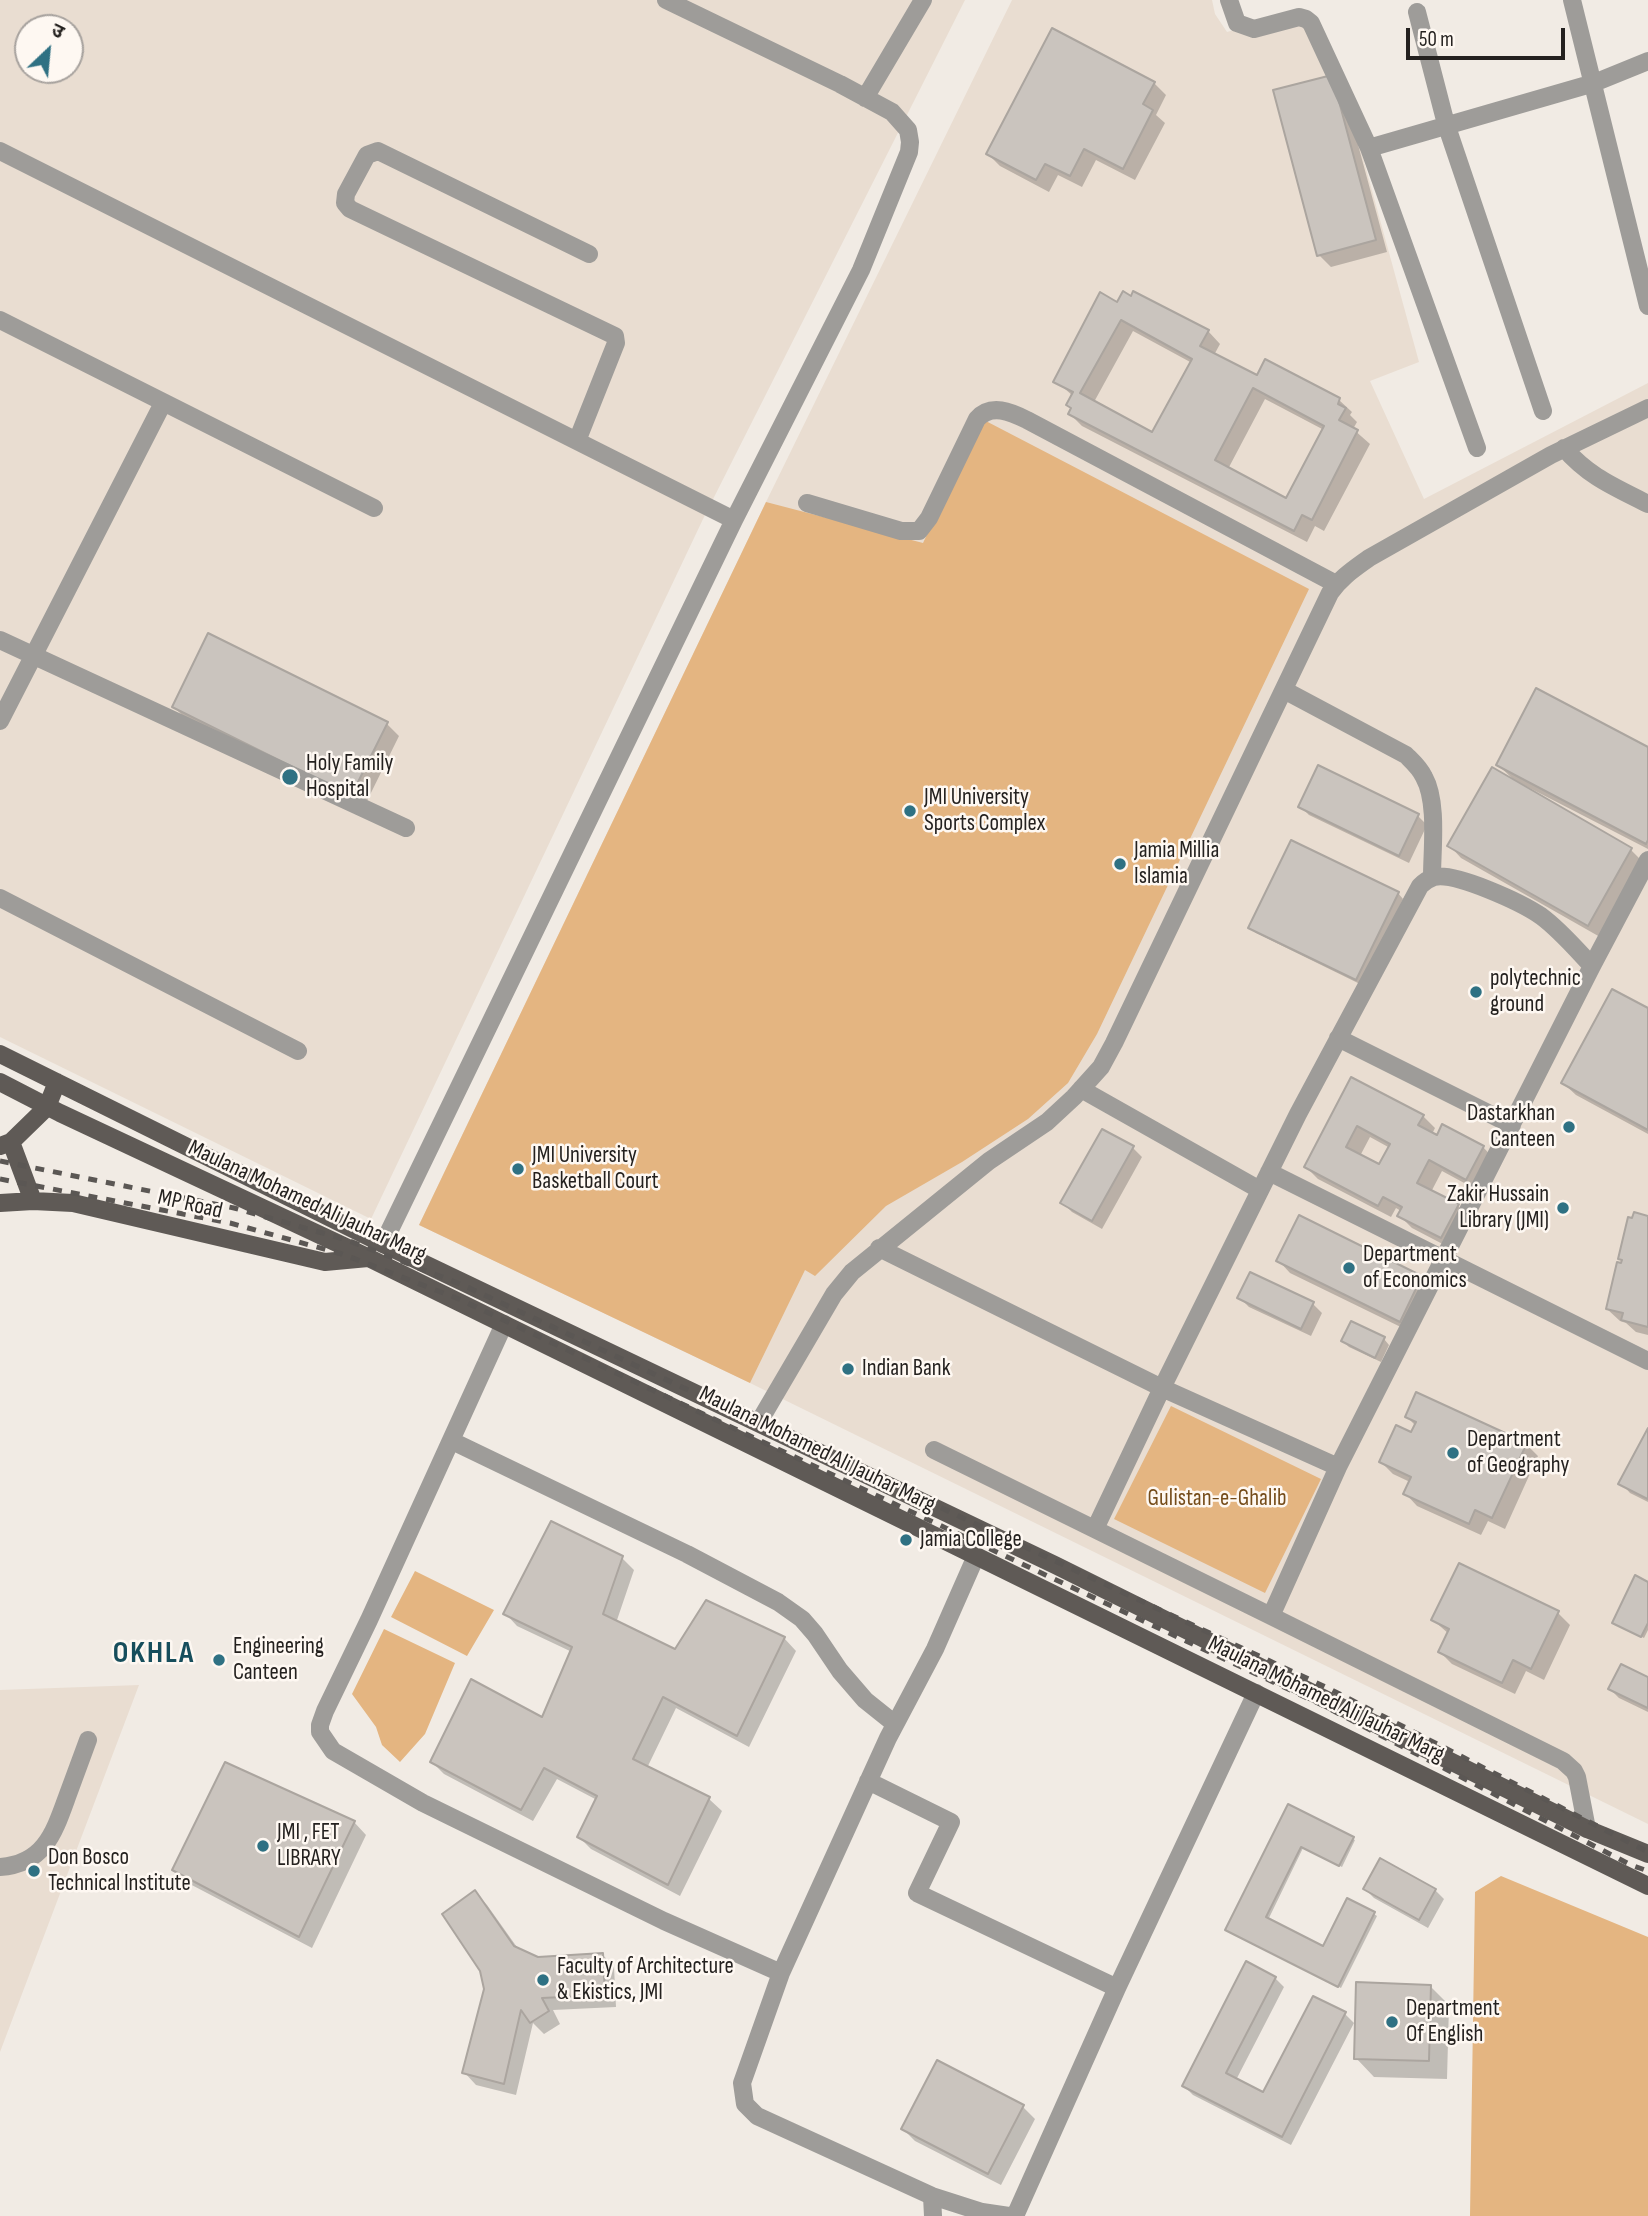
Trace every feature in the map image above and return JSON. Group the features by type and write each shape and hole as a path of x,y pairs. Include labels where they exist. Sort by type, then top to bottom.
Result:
{"main road":[{"name":"Maulana Mohamed Ali Jauhar Marg","path":"0,1054 380,1242 1156,1615 1587,1829 1648,1854"},
{"name":"Maulana Mohamed Ali Jauhar Marg","path":"0,1082 47,1107 369,1258 1648,1886"},
{"path":"33,1201 5,1144 47,1107 57,1082"},
{"name":"MP Road","path":"0,1203 73,1203 325,1262 369,1258"},
{"path":"369,1258 380,1242"},
{"path":"1144,1639 1156,1615"}],"street":[{"path":"380,1242 734,520 861,270 905,167 910,142 908,130 892,112 666,0"},
{"path":"865,98 923,0"},
{"path":"1229,0 1237,23 1248,29 1298,17 1309,21 1369,148 1477,448"},
{"path":"1572,0 1648,306"},
{"path":"1417,12 1446,124 1543,411"},
{"path":"1369,148 1594,83 1648,61"},
{"path":"0,151 734,520"},
{"path":"577,441 616,343 615,336 351,209 345,203 346,194 367,155 378,151 589,254"},
{"path":"0,320 374,508"},
{"path":"0,721 163,403"},
{"path":"759,1422 834,1294 852,1272 989,1161 1047,1122 1101,1067 1336,584 1343,576 1369,558 1564,448 1648,408"},
{"path":"807,503 901,531 919,531 929,518 977,419 982,413 996,410 1012,412 1336,584"},
{"path":"1564,448 1580,467 1590,474 1648,504"},
{"path":"0,640 407,828"},
{"path":"1284,690 1406,755 1416,765 1429,788 1432,812 1432,877"},
{"path":"1271,1616 1338,1467 1648,860"},
{"path":"1095,1530 1269,1172 1420,886 1432,877 1443,876 1470,883 1519,904 1541,916 1592,966"},
{"path":"0,898 298,1051"},
{"path":"1338,1038 1512,1125"},
{"path":"1081,1089 1260,1190"},
{"path":"1269,1172 1648,1361"},
{"path":"880,1248 1162,1388 1338,1467"},
{"path":"504,1324 325,1711 320,1725 324,1742 332,1751 423,1803 664,1921 782,1973"},
{"path":"452,1441 687,1554 778,1602 816,1633 840,1671 865,1700 895,1724"},
{"path":"934,1450 1563,1761 1574,1770 1577,1777 1587,1829"},
{"path":"976,1556 935,1649 868,1781 782,1973 744,2073 742,2091 745,2104 757,2116 932,2196 982,2212 1009,2216"},
{"path":"1015,2216 1117,1987 1256,1693"},
{"path":"0,1867 24,1862 41,1850 49,1840 88,1740"},
{"path":"868,1781 951,1822 917,1893 1117,1987"},
{"path":"932,2196 933,2216"}],"shaded area":[{"name":"Holy Family Hospital","path":"0,0 965,0 704,517 371,1219 0,1037"},
{"name":"Jamia Millia Islamia","path":"1012,0 1212,0 1215,14 1227,32 1296,12 1354,125 1419,362 1370,381 1424,499 1648,383 1648,1824 750,1383 419,1225 766,502"},
{"name":"Don Bosco Technical Institute","path":"139,1685 0,2052 0,1690"}],"green space":[{"name":"JMI University Sports Complex","path":"982,419 1309,589 1097,1034 1068,1083 1028,1119 962,1162 886,1206 815,1276 805,1270 750,1383 419,1225 766,502 923,543"},
{"name":"Gulistan-e-Ghalib","path":"1171,1406 1321,1479 1265,1593 1114,1519"},
{"path":"415,1571 494,1610 467,1656 391,1617"},
{"path":"384,1629 455,1663 425,1734 400,1762 382,1745 376,1727 352,1694"},
{"path":"1501,1876 1648,1937 1648,2216 1470,2216 1475,1892"}],"building":[{"path":"1052,28 1155,82 1143,104 1153,110 1123,169 1084,149 1070,176 1045,164 1036,180 986,154"},
{"path":"1332,75 1376,240 1317,256 1273,90"},
{"path":"1123,291 1131,296 1133,291 1209,330 1200,346 1257,375 1265,359 1340,398 1338,404 1346,408 1339,420 1358,430 1312,520 1302,515 1294,531 1068,414 1071,408 1066,405 1073,392 1053,382 1100,292 1117,302","holes":["1121,320 1192,359 1152,432 1080,393","1253,388 1324,426 1286,498 1215,460"]},
{"path":"208,633 388,722 351,796 172,707"},
{"path":"1536,688 1648,747 1646,844 1496,765"},
{"path":"1318,765 1419,814 1399,856 1298,807"},
{"path":"1492,767 1632,848 1588,926 1447,846"},
{"path":"1291,840 1399,892 1356,980 1248,928"},
{"path":"1612,989 1648,1008 1648,1130 1561,1083"},
{"path":"1351,1077 1424,1115 1418,1125 1437,1135 1442,1124 1484,1146 1466,1180 1429,1160 1417,1183 1459,1204 1441,1238 1397,1216 1402,1207 1383,1197 1378,1206 1304,1167","holes":["1357,1126 1390,1144 1379,1164 1346,1147"]},
{"path":"1102,1129 1134,1146 1092,1221 1060,1203"},
{"path":"1634,1212 1648,1216 1648,1327 1621,1320 1623,1313 1606,1309 1617,1262 1621,1263 1622,1260 1618,1259 1628,1217 1632,1218"},
{"name":"Department of Economics","path":"1299,1215 1422,1276 1400,1322 1276,1261"},
{"path":"1250,1272 1314,1302 1301,1329 1237,1298"},
{"path":"1351,1321 1385,1337 1375,1358 1341,1341"},
{"name":"Department of Geography","path":"1416,1392 1527,1443 1492,1518 1475,1510 1469,1524 1403,1494 1411,1477 1379,1462 1396,1425 1411,1432 1416,1422 1405,1417"},
{"path":"1648,1428 1648,1499 1618,1484"},
{"path":"551,1521 623,1556 603,1614 675,1649 706,1600 785,1637 737,1736 663,1697 633,1759 710,1797 668,1885 577,1837 597,1796 544,1768 521,1810 430,1762 471,1679 542,1717 572,1647 503,1614"},
{"path":"1459,1563 1559,1611 1531,1669 1513,1660 1502,1683 1438,1652 1449,1629 1431,1620"},
{"path":"1635,1575 1648,1582 1648,1623 1641,1637 1612,1623"},
{"path":"1621,1664 1648,1677 1648,1708 1608,1689"},
{"name":"JMI , FET LIBRARY","path":"225,1762 355,1821 299,1937 172,1870"},
{"path":"1288,1804 1354,1837 1339,1866 1301,1847 1266,1917 1323,1946 1347,1898 1375,1912 1338,1987 1225,1930"},
{"path":"1380,1858 1436,1889 1419,1920 1363,1889"},
{"name":"Faculty of Architecture & Ekistics, JMI","path":"475,1890 514,1946 538,1957 603,1953 605,1995 542,1998 549,2011 530,2023 521,2010 504,2084 462,2073 484,1989 480,1971 442,1914"},
{"path":"1246,1961 1276,1977 1226,2073 1263,2092 1313,1996 1346,2012 1282,2137 1182,2086"},
{"name":"Department Of English","path":"1356,1982 1431,1985 1429,2061 1354,2059"},
{"path":"937,2060 1024,2105 988,2174 901,2129"}],"railway":[{"path":"0,1161 234,1208 347,1240 465,1286 1330,1689 1648,1852"},
{"path":"0,1179 230,1223 342,1254 459,1299 1322,1705 1631,1865 1648,1871"}],"place":[{"name":"Holy Family Hospital","path":"290,777"},
{"name":"JMI University Sports Complex","path":"910,811"},
{"name":"Jamia Millia Islamia","path":"1120,864"},
{"name":"polytechnic ground","path":"1476,992"},
{"name":"Dastarkhan Canteen","path":"1569,1127"},
{"name":"JMI University Basketball Court","path":"518,1169"},
{"name":"Zakir Hussain Library (JMI)","path":"1563,1208"},
{"name":"Department of Economics","path":"1349,1268"},
{"name":"Indian Bank","path":"848,1369"},
{"name":"Department of Geography","path":"1453,1453"},
{"name":"Jamia College","path":"906,1540"},
{"name":"Engineering Canteen","path":"219,1660"},
{"name":"JMI , FET LIBRARY","path":"263,1846"},
{"name":"Don Bosco Technical Institute","path":"34,1871"},
{"name":"Faculty of Architecture & Ekistics, JMI","path":"543,1980"},
{"name":"Department Of English","path":"1392,2022"}],"district":[{"name":"OKHLA","path":"154,1654"}]}
